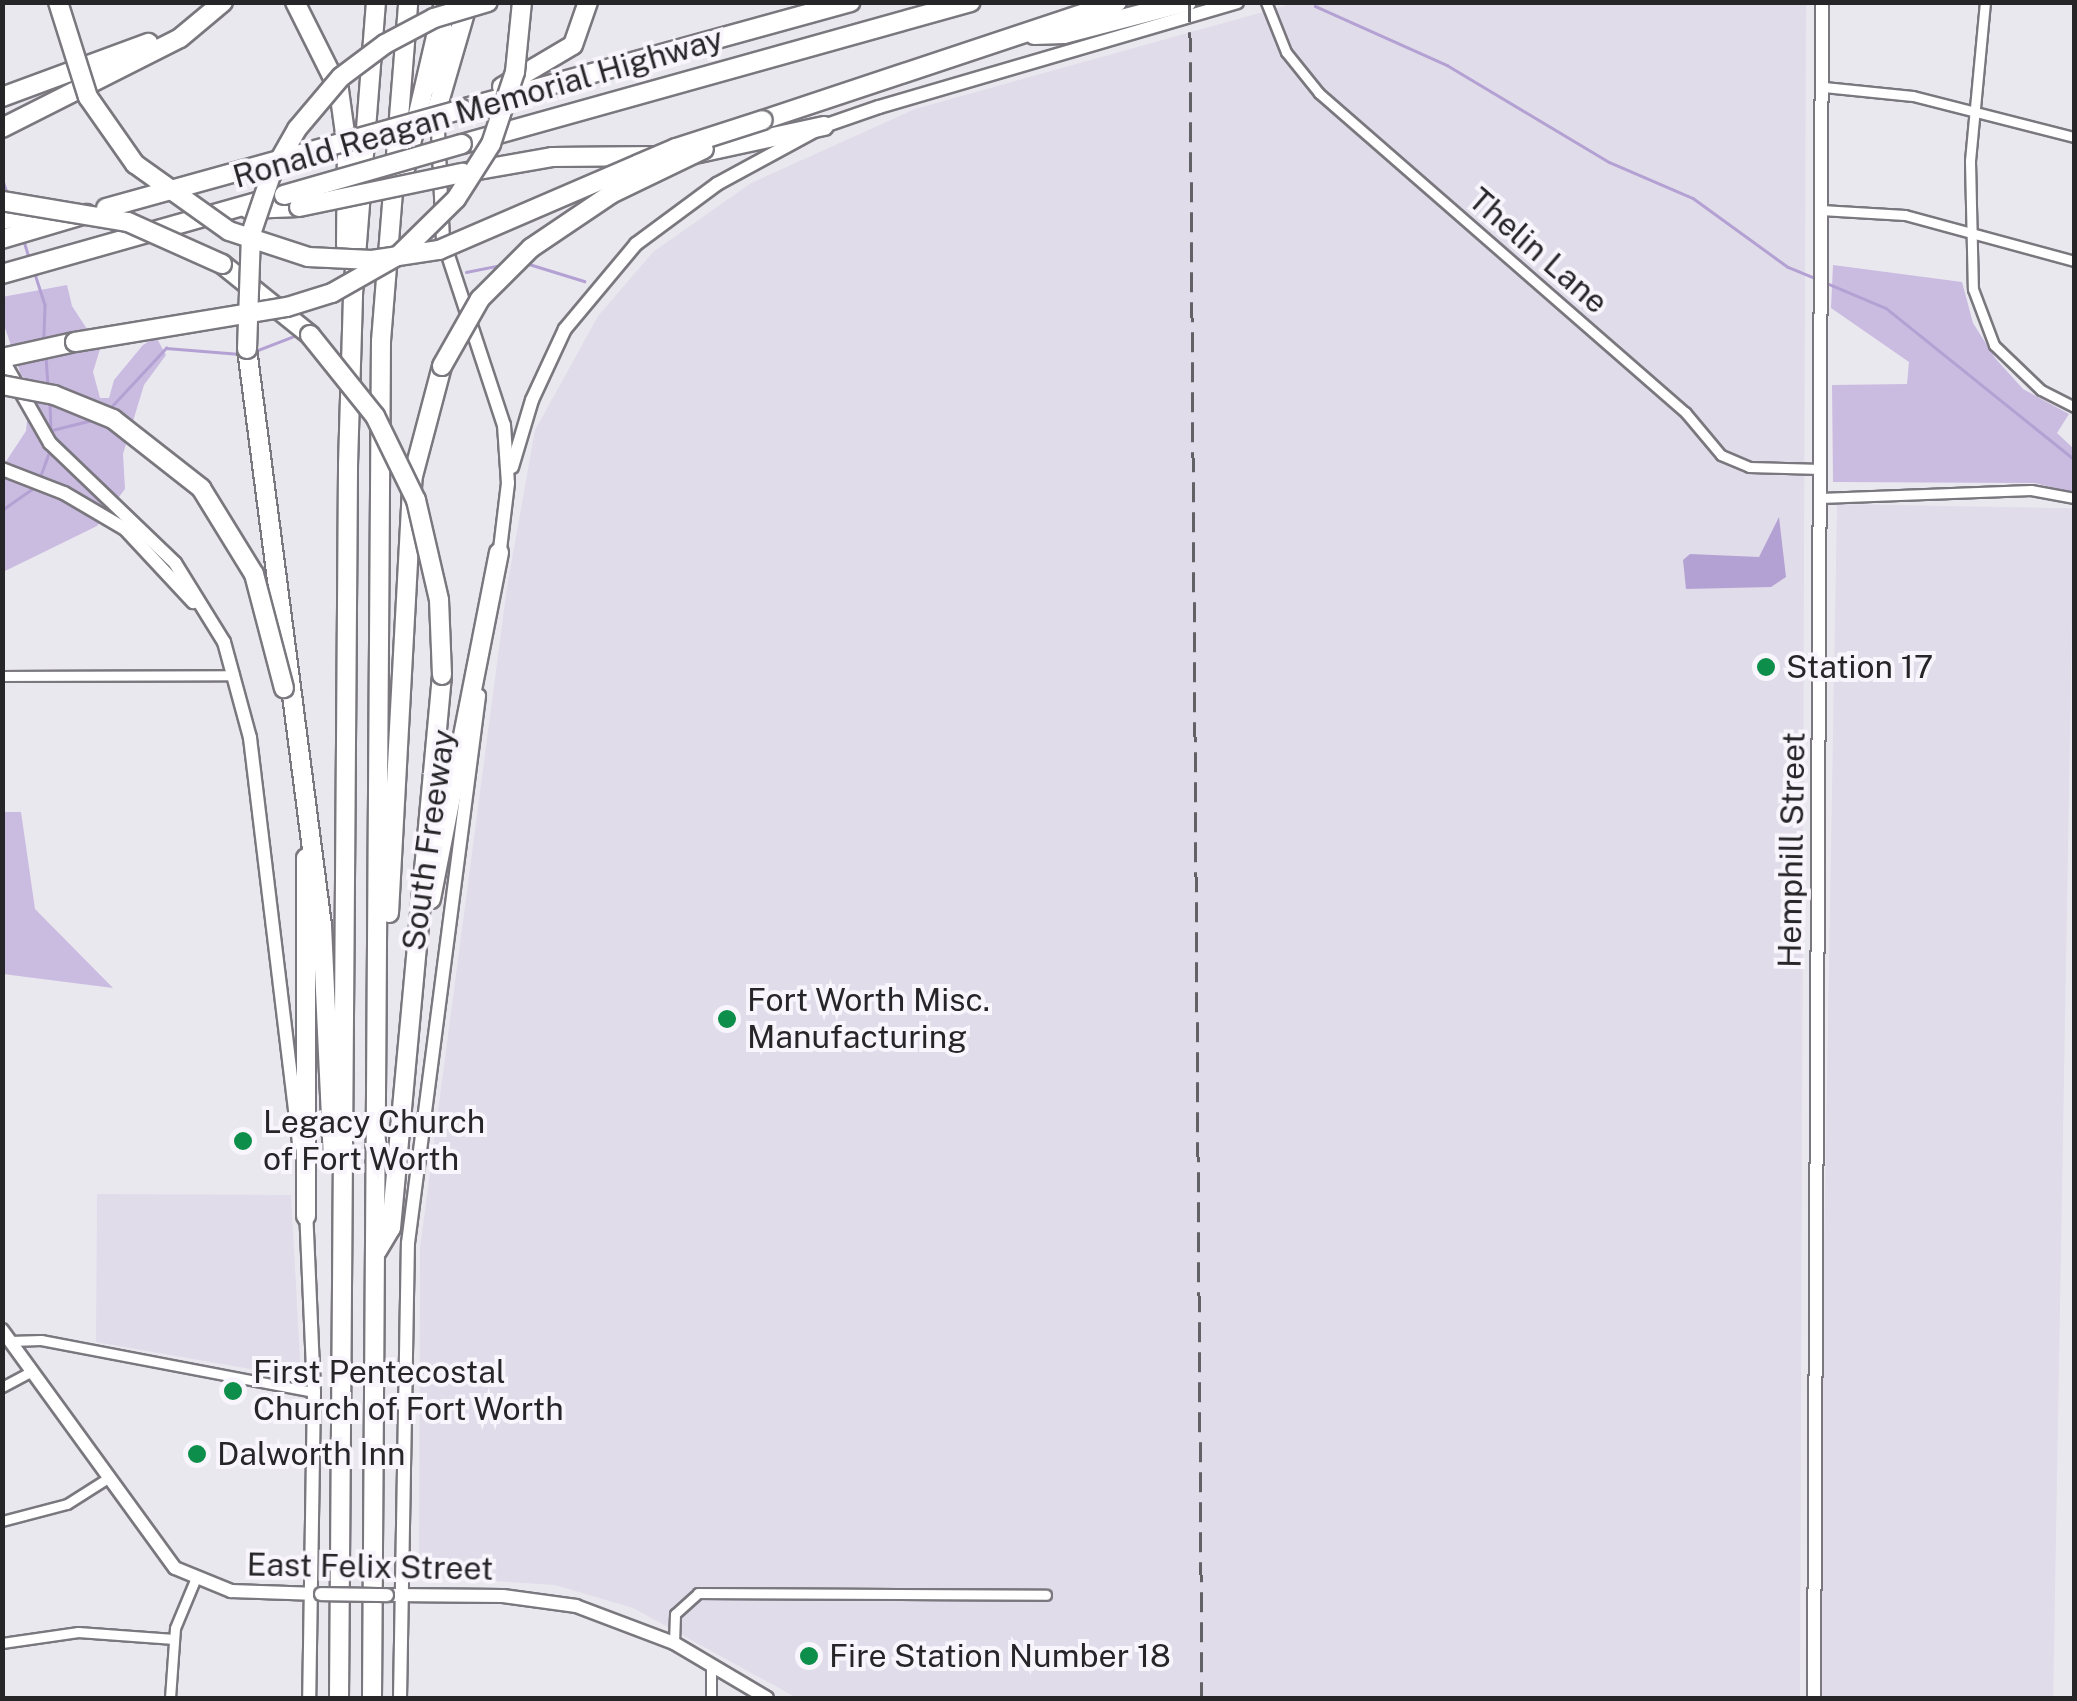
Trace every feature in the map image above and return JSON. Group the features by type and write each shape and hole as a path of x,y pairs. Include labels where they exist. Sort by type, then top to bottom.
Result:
{"highway":[{"path":"58,2 88,97 135,164 229,231 308,257 372,260 439,250 676,148 1117,2"},
{"path":"2,97 144,45 223,2"},
{"path":"2,128 168,44 223,2"},
{"path":"295,2 339,90 346,148 346,270 353,294"},
{"name":"South Freeway","path":"338,1698 353,294 376,2"},
{"name":"South Freeway","path":"372,1698 387,236 408,2"},
{"path":"387,236 398,219 412,127 448,2"},
{"path":"437,110 468,2"},
{"path":"343,1220 333,1185 329,1031 310,823 289,687 246,335 254,222 290,141 341,78 424,22 488,2"},
{"path":"2,359 287,307 388,263 440,218 483,160 511,93 522,2"},
{"path":"462,109 566,52 584,29 588,2"},
{"name":"Ronald Reagan Memorial Highway","path":"2,239 851,2"},
{"name":"Ronald Reagan Memorial Highway","path":"2,274 971,2"},
{"path":"1014,36 1064,34 1187,2"},
{"path":"377,975 387,958 413,476 442,366 480,299 564,223 763,120"},
{"path":"238,208 271,212 552,157 692,154 824,126"},
{"path":"2,201 109,217 180,241 251,284 320,346 374,416 416,500 439,600 442,675 392,1228 377,1252"},
{"path":"2,220 106,208"},
{"path":"2,385 54,396 113,419 201,488 254,574 289,687"},
{"path":"411,1018 499,552"},
{"path":"306,1216 304,875 310,823"}],"main road":[{"name":"South Freeway","path":"400,1698 394,1595 409,1230 508,484 501,408 443,240 437,110 448,2"},
{"path":"508,484 548,362 599,283 674,213 824,126 1237,2"},
{"name":"Hemphill Street","path":"1814,1698 1822,2"},
{"path":"2,359 50,443 176,578 228,659 250,738 306,1216 317,1594 309,1698"},
{"path":"2,469 64,493 128,525"},
{"name":"East Felix Street","path":"6,1336 150,1540 195,1580 242,1593 394,1595 576,1606 674,1643 767,1698"}],"street":[{"name":"Thelin Lane","path":"1266,2 1286,52 1320,93 1685,412 1721,455 1749,467 1820,468"},
{"path":"1985,2 1970,233 1973,289 1994,345 2041,390 2074,407"},
{"path":"1824,87 1913,96 2074,136"},
{"path":"1821,210 1880,210 2074,261"},
{"path":"1820,498 2030,490 2074,498"},
{"path":"2,676 234,676"},
{"path":"6,1336 314,1392"},
{"path":"2,1387 32,1371"},
{"path":"2,1520 67,1504 108,1478"},
{"path":"170,1698 174,1639 195,1580"},
{"path":"674,1643 675,1614 698,1593 1046,1595"},
{"path":"2,1643 78,1632 174,1639"},
{"path":"711,1664 711,1698"}],"shaded area":[{"path":"1295,3 1806,3 1800,1698 797,1698 633,1608 555,1585 419,1576 420,1248 507,587 535,430 598,316 653,252 751,183 915,109"},
{"path":"1833,265 1962,282 1973,323 1995,358 2023,389 2069,414 2057,433 2074,449 2074,493 2035,483 1833,482 1832,385 1907,384 1909,362 1831,308"},
{"path":"67,285 72,306 100,349 93,372 100,398 109,398 114,380 143,345 156,337 166,355 144,385 123,454 125,489 97,526 3,572 3,466 26,431 31,383 21,375 3,322 2,297"},
{"path":"1837,504 2074,508 2053,1698 1816,1698"},
{"path":"1779,517 1786,577 1771,587 1686,589 1683,560 1690,554 1759,557"},
{"path":"3,812 21,812 35,909 113,988 3,974"},
{"path":"97,1194 291,1195 301,1378 96,1342"}],"waterway":[{"path":"1315,6 1447,65 1609,162 1693,198 1788,267 1817,279"},
{"path":"2,178 8,195"},
{"path":"24,241 29,257"},
{"path":"466,272 506,264"},
{"path":"529,264 584,281"},
{"path":"35,274 45,305 44,339"},
{"path":"1824,282 1886,308 2074,459"},
{"path":"253,352 294,336"},
{"path":"111,407 166,348 240,354"},
{"path":"46,357 48,384"},
{"path":"50,402 51,434"},
{"path":"52,430 92,420"},
{"path":"40,477 49,452"},
{"path":"2,510 34,488"}],"railway":[{"path":"1190,2 1202,1698"}],"place":[{"name":"Station 17","path":"1766,667"},
{"name":"Fort Worth Misc. Manufacturing","path":"727,1019"},
{"name":"Legacy Church of Fort Worth","path":"243,1141"},
{"name":"First Pentecostal Church of Fort Worth","path":"233,1391"},
{"name":"Dalworth Inn","path":"197,1454"},
{"name":"Fire Station Number 18","path":"809,1656"}]}
